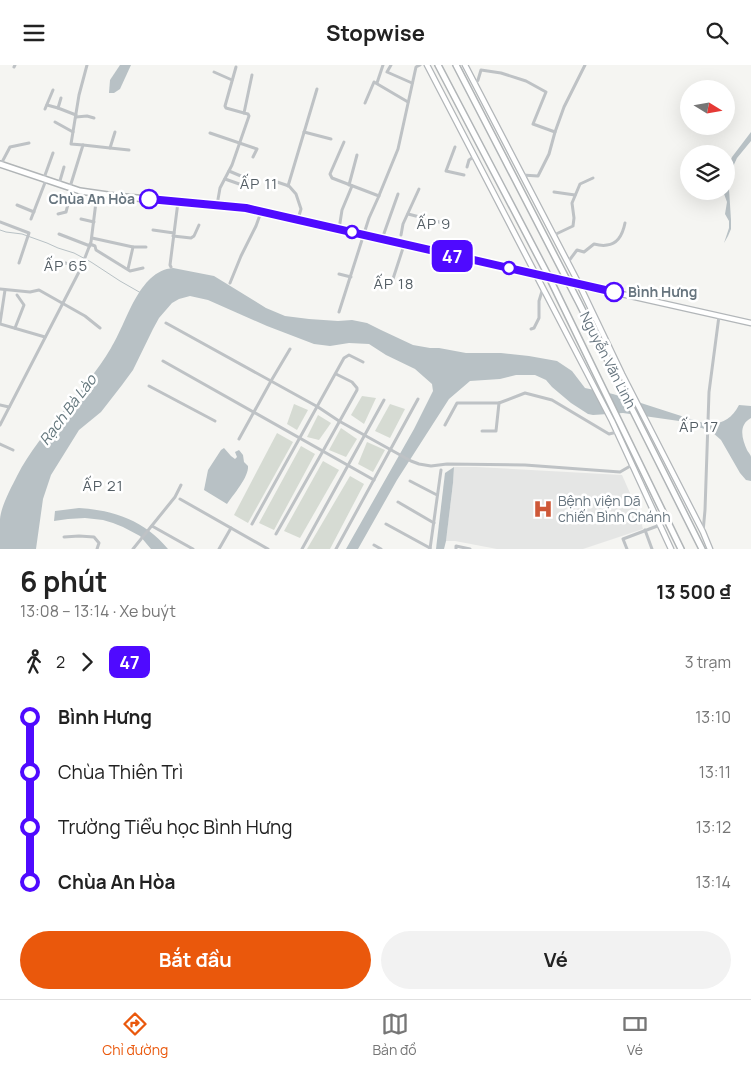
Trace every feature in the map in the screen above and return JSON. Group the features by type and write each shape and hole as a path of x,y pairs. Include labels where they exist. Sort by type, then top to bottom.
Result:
{"highway":[{"name":"Nguyễn Văn Linh","path":"438,65 549,277 681,549"},
{"name":"Nguyễn Văn Linh","path":"456,65 642,427 702,549"},
{"path":"0,164 71,188 98,193 246,208 568,282"}],"main road":[{"name":"Nguyễn Văn Linh","path":"427,65 612,421 671,549"},
{"name":"Nguyễn Văn Linh","path":"465,65 568,262 710,549"},
{"path":"568,282 751,323"},
{"path":"616,377 622,374"}],"street":[{"path":"86,65 71,144 129,150"},
{"path":"365,103 383,65"},
{"path":"391,65 388,72 412,83"},
{"path":"339,312 369,218 398,149 416,67 420,65"},
{"path":"522,175 538,176 549,154 564,107 585,65"},
{"path":"217,205 220,188 229,171 249,117 248,114 225,106 236,67"},
{"path":"475,84 478,81 481,70 501,73 526,81 546,92 533,125 555,132"},
{"path":"214,72 232,79"},
{"path":"244,113 252,75"},
{"path":"376,83 408,102"},
{"path":"288,186 317,89"},
{"path":"45,109 53,90"},
{"path":"58,108 61,98"},
{"path":"47,105 76,116 94,118"},
{"path":"55,122 73,132"},
{"path":"110,148 114,132"},
{"path":"304,132 331,139"},
{"path":"210,133 256,149 253,157"},
{"path":"344,142 330,174 332,178 379,196"},
{"path":"0,164 10,147 29,143"},
{"path":"58,214 66,212 83,145"},
{"path":"455,147 446,171 464,175"},
{"path":"31,219 53,153"},
{"path":"339,229 357,155"},
{"path":"467,167 469,160 475,156"},
{"path":"59,184 64,167"},
{"path":"229,171 248,179"},
{"path":"553,236 573,226 572,203 575,195 580,183 593,178"},
{"path":"225,179 245,187"},
{"path":"277,182 288,186 296,194 301,209 298,220"},
{"path":"401,235 403,224 419,189"},
{"path":"554,192 575,195"},
{"path":"0,423 81,269 92,237 98,193"},
{"path":"382,239 398,194"},
{"path":"171,267 178,202"},
{"path":"17,205 34,212"},
{"path":"230,283 261,211"},
{"path":"408,214 447,225"},
{"path":"81,219 94,222"},
{"path":"0,222 29,233 19,263"},
{"path":"568,262 577,250 584,251 594,244 608,245 617,241 625,223"},
{"path":"153,230 191,238 194,236 199,225"},
{"path":"59,234 94,245 96,251 130,271 143,267"},
{"path":"92,237 133,247 146,247"},
{"path":"391,285 404,244"},
{"path":"128,269 133,247"},
{"path":"50,259 81,269"},
{"path":"338,274 351,277"},
{"path":"530,329 534,328 539,318 539,301 543,288"},
{"path":"45,337 0,324 2,290 30,292 39,290 85,316 100,328"},
{"path":"15,328 24,305 17,295"},
{"path":"703,532 710,396 718,316"},
{"path":"166,323 419,464 431,466 447,464 525,465 620,472 633,465"},
{"path":"240,439 270,381 290,349"},
{"path":"252,524 344,358 349,355 363,362"},
{"path":"163,361 374,480"},
{"path":"276,533 357,389 352,382 336,374"},
{"path":"149,386 216,421"},
{"path":"445,425 457,403 499,403 525,393 552,400 609,434 617,431"},
{"path":"336,549 418,399"},
{"path":"302,549 384,400"},
{"path":"482,431 496,431 499,403"},
{"path":"0,405 9,407"},
{"path":"0,444 13,450"},
{"path":"386,524 430,548 441,470"},
{"path":"410,481 437,495"},
{"path":"133,549 175,497 181,485"},
{"path":"180,499 268,549"},
{"path":"398,502 434,523"},
{"path":"627,549 623,539 660,525"},
{"path":"152,526 193,549"},
{"path":"219,549 231,528"},
{"path":"645,530 652,549"},
{"path":"64,537 94,537 99,543 97,549"},
{"path":"374,545 381,549"},
{"path":"456,548 470,549"}],"shaded area":[{"path":"362,396 376,398 364,424 351,415"},
{"path":"294,404 308,410 297,430 287,424"},
{"path":"390,404 405,409 390,438 375,431"},
{"path":"318,415 331,423 319,440 307,437"},
{"path":"341,428 357,439 346,457 329,450"},
{"path":"277,433 293,442 248,523 234,515"},
{"path":"367,442 385,450 373,472 358,464"},
{"path":"301,446 315,454 274,530 259,523"},
{"path":"323,461 339,470 300,538 284,531"},
{"name":"Bệnh viện Dã chiến Bình Chánh","path":"454,467 622,475 638,511 643,529 583,549 497,549 446,541"},
{"path":"350,476 364,484 330,549 307,549"}],"water":[{"path":"120,65 131,65 120,89 114,93 109,93 110,80"},
{"path":"751,132 751,141 735,162 735,153"},
{"path":"726,200 730,200 731,229 724,243 729,228 729,221 725,214"},
{"name":"Rạch Bà Lào","path":"173,268 214,276 266,308 285,316 338,321 352,320 367,323 413,345 430,348 466,353 501,353 557,361 572,371 585,388 613,394 703,423 720,423 729,418 739,405 751,406 751,418 744,424 742,433 745,446 751,456 751,481 746,480 740,473 721,440 708,430 679,421 623,413 588,414 571,403 546,380 535,375 516,375 500,379 470,381 449,399 397,480 358,549 346,549 414,429 433,391 432,384 415,369 386,355 369,344 349,343 330,346 314,344 208,300 190,296 172,303 159,318 133,370 101,412 79,430 51,475 43,499 36,549 0,549 2,508 27,459 100,365 117,338 142,288 161,271"},
{"path":"224,448 235,459 237,457 235,452 239,450 243,455 244,462 248,466 246,475 227,504 204,490 208,470"},
{"path":"454,467 446,541 444,549 436,549 445,473"},
{"path":"79,508 116,514 139,524 159,539 168,549 151,549 140,536 123,527 103,520 85,518 54,521 55,511"}],"waterway":[{"path":"0,230 22,234 74,253 141,293"}],"bus line":[{"name":"47","path":"149,199 246,208 614,292"}],"place":[{"name":"Chùa An Hòa","path":"149,199"},
{"name":"Bình Hưng","path":"614,292"},
{"name":"Bệnh viện Dã chiến Bình Chánh","path":"543,509"}],"district":[{"name":"ẤP 11","path":"259,184"},
{"name":"ẤP 9","path":"434,224"},
{"name":"ẤP 65","path":"66,266"},
{"name":"ẤP 18","path":"394,284"},
{"name":"ẤP 17","path":"699,427"},
{"name":"ẤP 21","path":"103,486"}]}
